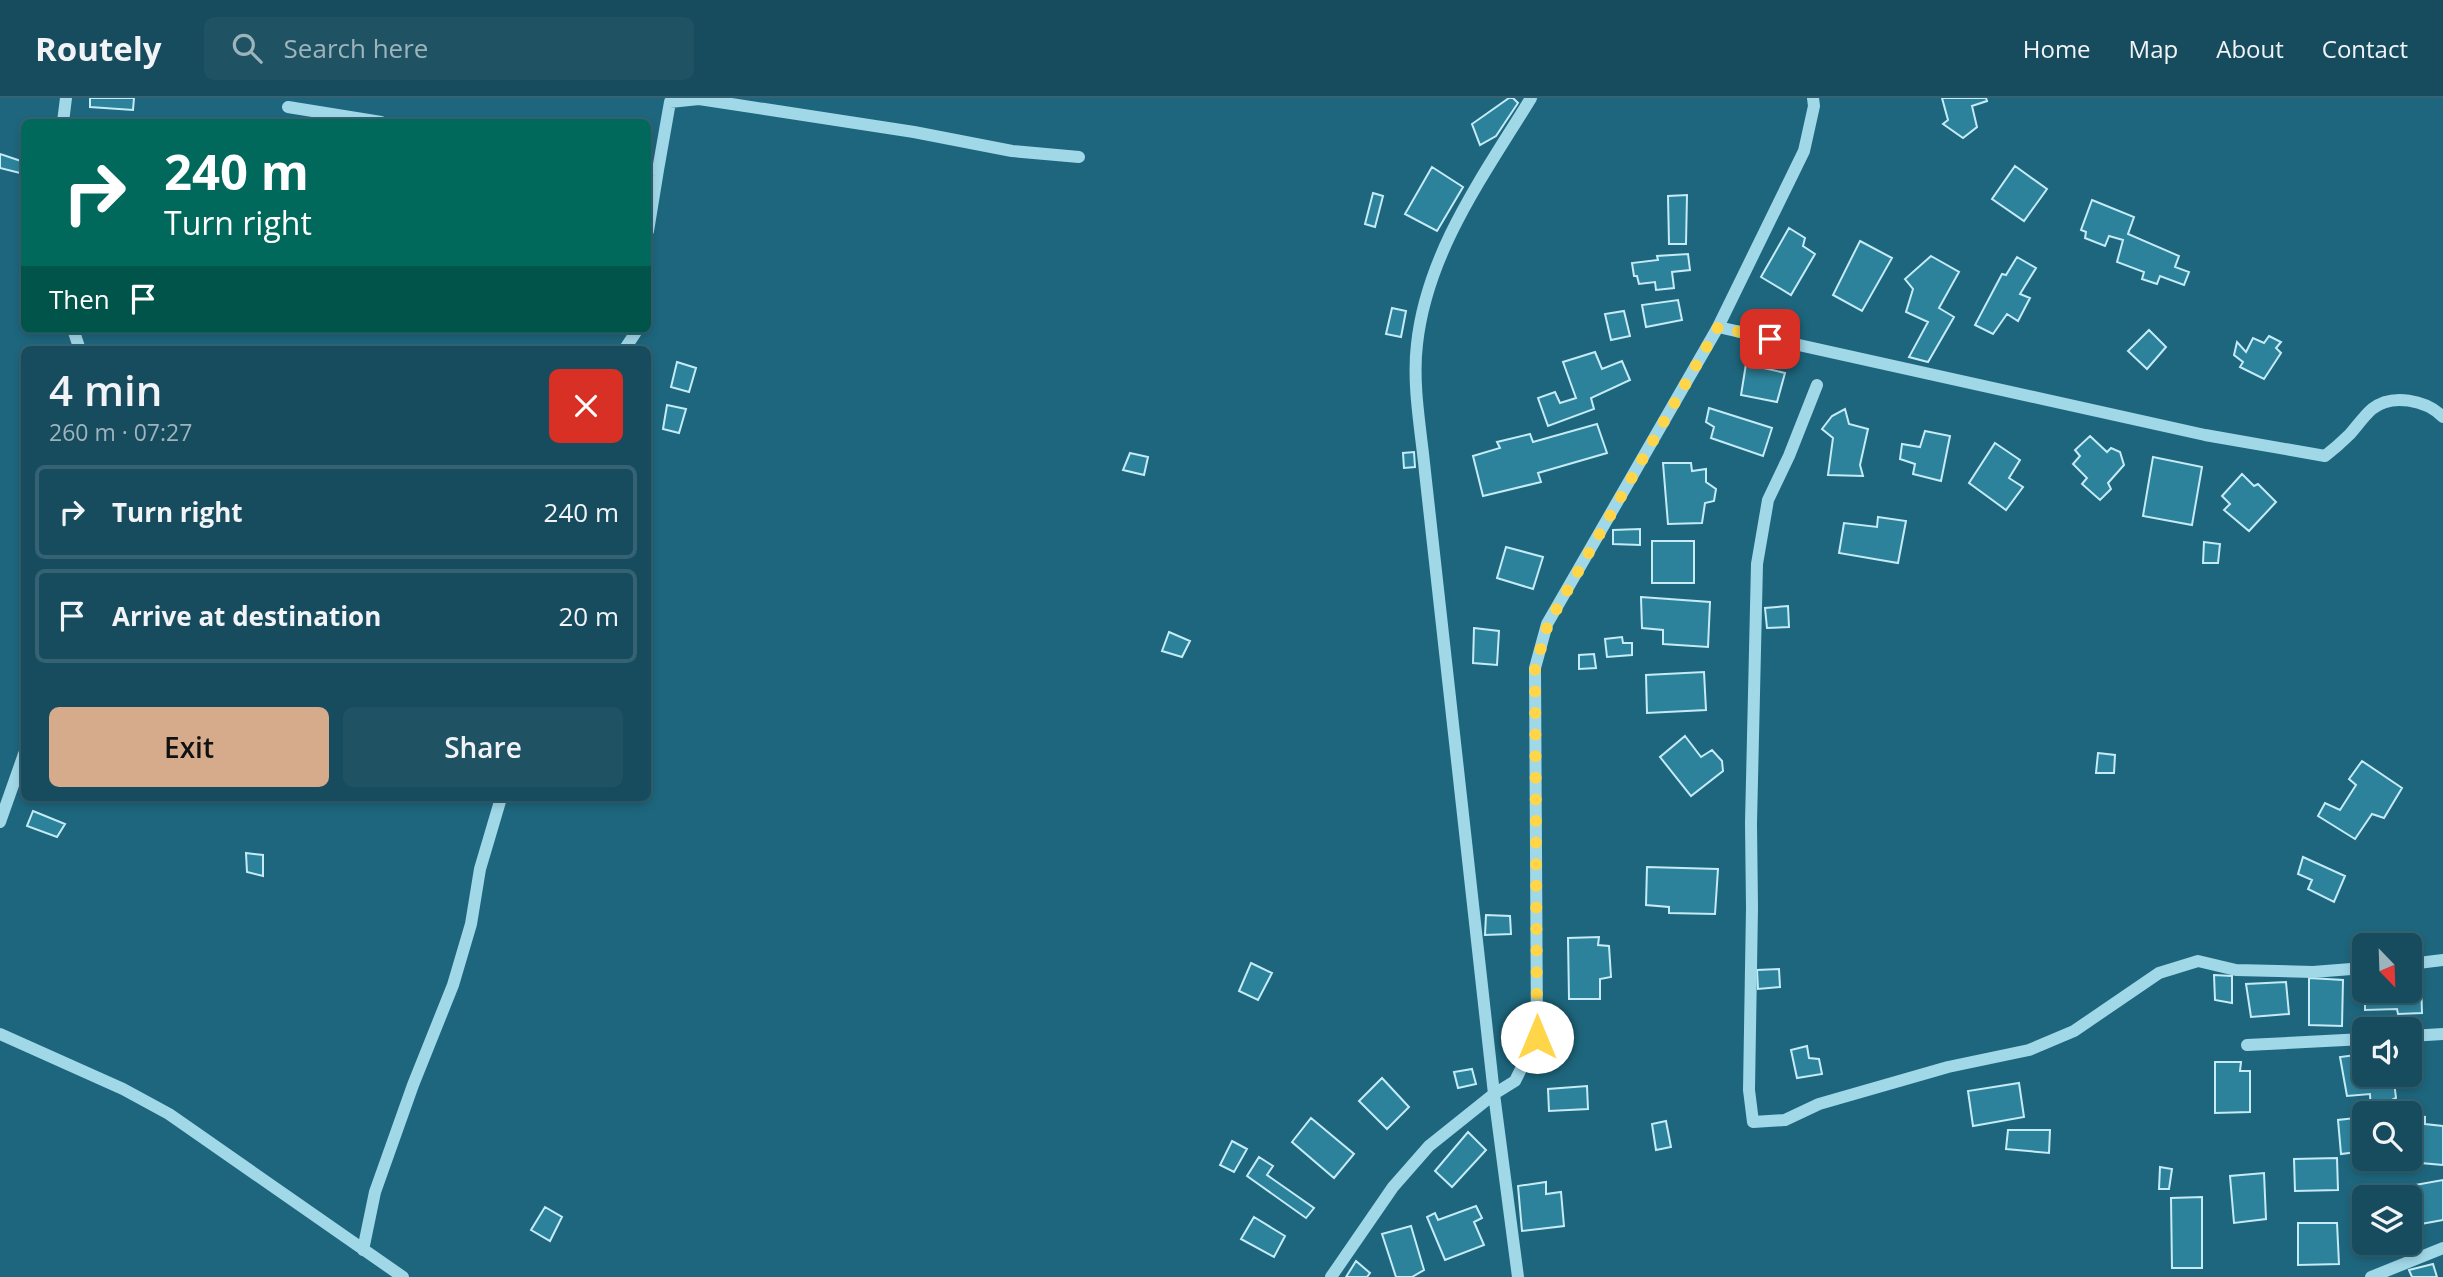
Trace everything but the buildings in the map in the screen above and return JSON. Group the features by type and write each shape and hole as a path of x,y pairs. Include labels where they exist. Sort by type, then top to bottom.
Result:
{"street":[{"path":"63,119 66,98"},
{"path":"1518,1277 1494,1094 1424,459 1417,392 1417,345 1428,287 1448,240 1471,195 1531,98"},
{"path":"1331,1277 1393,1187 1429,1146 1494,1094 1515,1081 1537,1037 1535,668 1548,624 1718,327 1804,151 1814,106 1813,98"},
{"path":"652,170 670,102 699,99 914,132 1012,151 1079,157"},
{"path":"288,107 362,119"},
{"path":"1718,327 2205,435 2325,456 2349,435 2373,408 2390,401 2415,401 2437,411 2443,417"},
{"path":"1816,385 1789,456 1768,500 1757,564 1749,1090 1753,1122 1785,1120 1819,1104 1948,1067 2029,1050 2074,1031 2159,973 2198,961 2236,970 2313,972 2352,969"},
{"path":"0,822 21,762"},
{"path":"363,1250 374,1192 453,985 471,924 480,869 500,801"},
{"path":"2422,963 2443,960"},
{"path":"0,1034 122,1089 169,1114 403,1277"},
{"path":"2422,1035 2443,1034"},
{"path":"2247,1045 2352,1040"},
{"path":"2371,1277 2443,1248"}],"route":[{"path":"1537,1037 1535,668 1548,624 1718,327 1770,339"}]}
